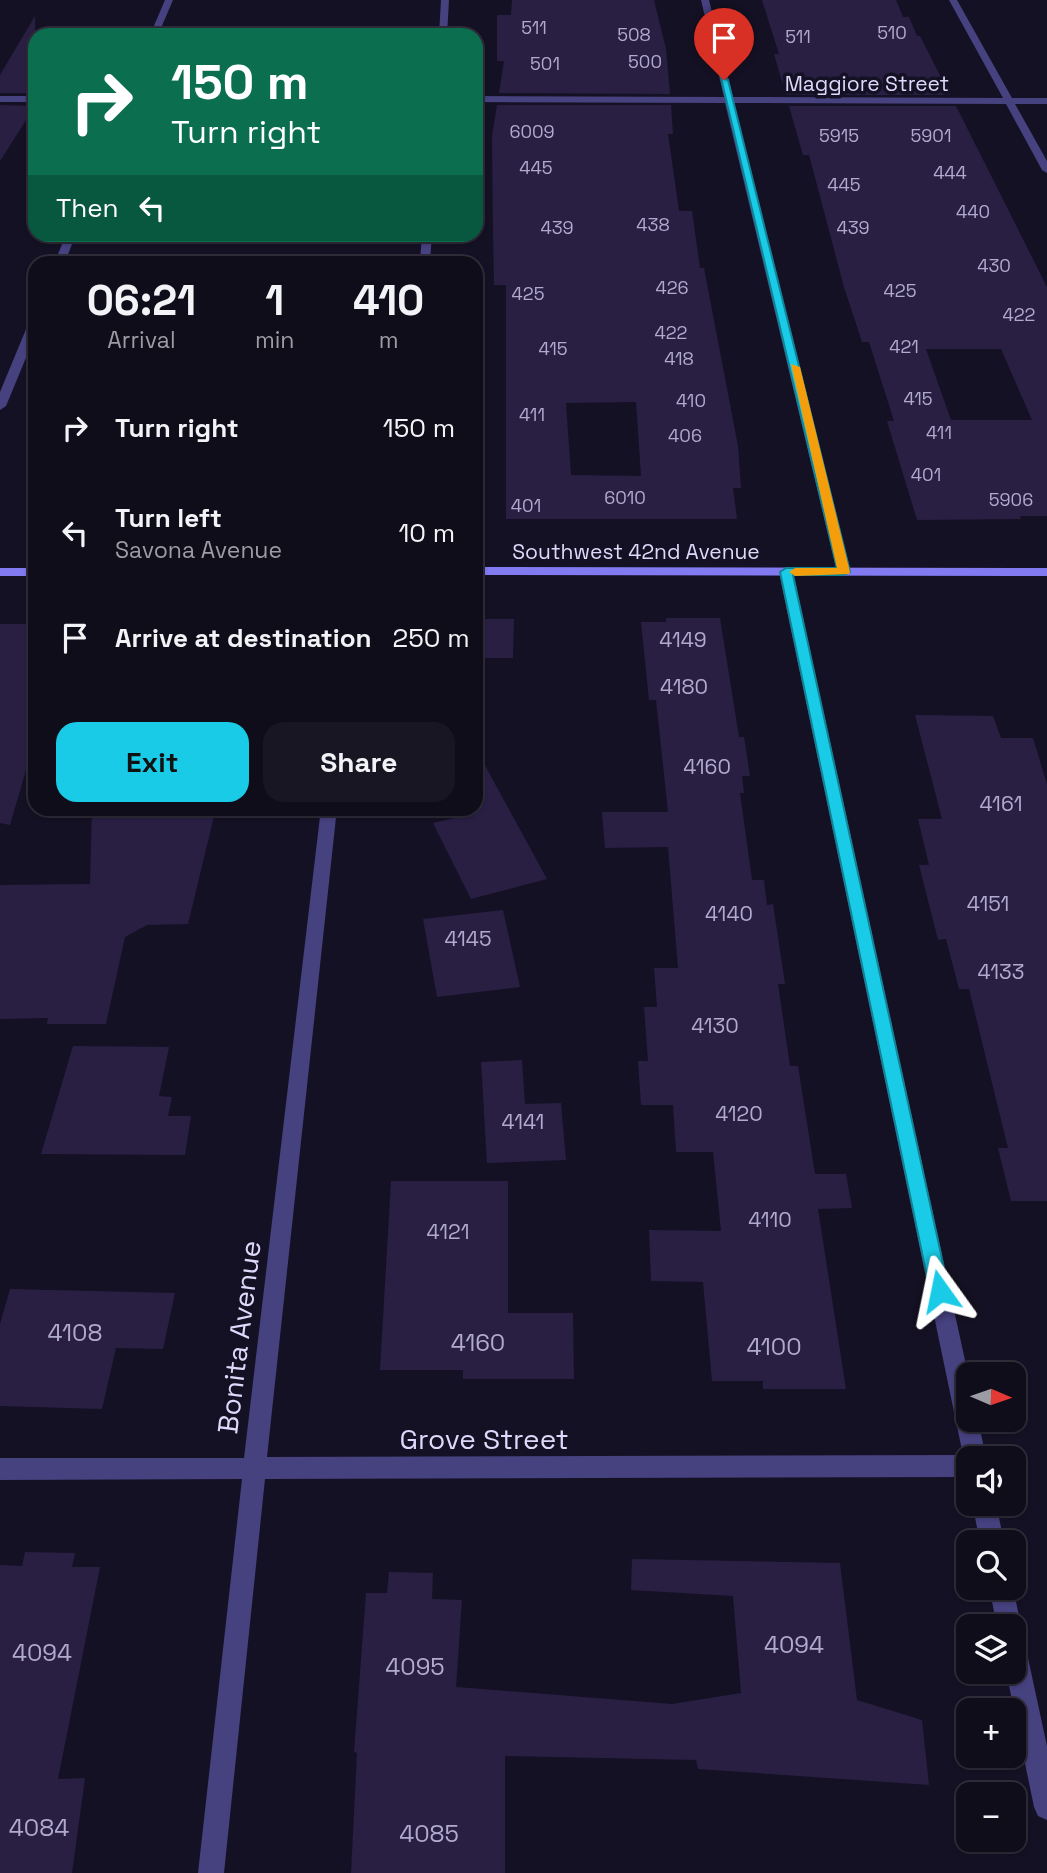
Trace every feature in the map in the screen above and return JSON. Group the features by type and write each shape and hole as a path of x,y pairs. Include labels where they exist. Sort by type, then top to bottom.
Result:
{"main road":[{"path":"0,572 28,572"},
{"name":"Southwest 42nd Avenue","path":"483,572 1047,572"}],"street":[{"path":"157,28 169,0"},
{"path":"443,28 445,0"},
{"path":"705,0 844,572"},
{"path":"953,0 1047,170"},
{"path":"0,99 28,99"},
{"name":"Maggiore Street","path":"483,100 1047,101"},
{"path":"0,406 28,339"},
{"path":"786,572 972,1446"},
{"name":"Bonita Avenue","path":"211,1873 328,816"},
{"name":"Grove Street","path":"0,1469 956,1466"},
{"path":"1021,1684 1047,1807"}],"building":[{"path":"512,0 654,0 666,49 670,94 499,93 504,61 497,61 497,15 511,15"},
{"path":"762,0 896,0 903,17 909,17 917,36 920,36 950,95 786,95 774,54 779,54"},
{"path":"35,16 35,28 28,28 28,93 0,93 0,75"},
{"path":"0,105 28,106 28,117 0,161"},
{"path":"497,105 671,105 673,134 668,134 679,211 692,211 700,268 704,268 738,446 741,488 733,488 737,519 506,519 506,285 494,285 492,136","holes":["636,402 641,476 571,475 566,403"]},
{"path":"789,106 956,106 1047,287 1047,516 1020,516 1021,519 917,520 887,421 894,421 869,342 862,342 844,287 809,155 803,155","holes":["926,349 1001,349 1032,420 951,420"]},
{"path":"666,618 720,618 739,737 744,737 750,776 742,776 744,793 740,793 752,880 764,880 767,905 773,904 785,984 778,984 790,1066 798,1066 815,1174 846,1174 852,1208 818,1209 846,1389 763,1389 763,1381 712,1381 703,1282 651,1281 649,1230 721,1231 713,1152 676,1152 673,1105 641,1105 638,1061 648,1061 644,1007 657,1007 654,968 678,968 668,847 605,848 602,812 668,812 656,700 649,700 641,622 666,622"},
{"path":"483,619 514,619 513,658 483,658"},
{"path":"0,624 28,624 28,763 10,825 0,823"},
{"path":"915,715 993,716 1001,738 1033,738 1047,784 1047,1201 1011,1201 998,1148 1008,1148 969,989 959,989 946,939 938,940 919,865 929,865 918,819 942,819"},
{"path":"483,762 547,879 471,899 433,823 463,816 483,816"},
{"path":"92,816 214,816 188,924 147,925 125,937 106,1024 47,1024 48,1018 0,1019 0,885 90,884"},
{"path":"503,910 520,987 437,997 423,919"},
{"path":"73,1046 169,1047 159,1096 172,1097 168,1116 191,1116 185,1155 41,1154"},
{"path":"522,1060 525,1104 561,1103 566,1160 487,1163 481,1062"},
{"path":"391,1181 508,1181 508,1313 573,1313 574,1379 463,1379 463,1370 380,1370"},
{"path":"10,1289 175,1293 163,1349 116,1348 102,1409 0,1406 0,1324"},
{"path":"25,1552 75,1553 72,1567 100,1567 58,1779 85,1778 72,1873 0,1873 0,1565 22,1566"},
{"path":"632,1559 840,1563 857,1700 922,1720 929,1785 698,1769 696,1760 505,1756 505,1873 351,1873 357,1753 354,1752 366,1593 387,1593 389,1572 433,1573 432,1599 462,1600 456,1687 672,1704 741,1693 733,1596 631,1590"}],"slow traffic":[{"path":"795,367 844,572 795,572"}],"route":[{"path":"724,80 844,572 786,572 940,1291"}]}
